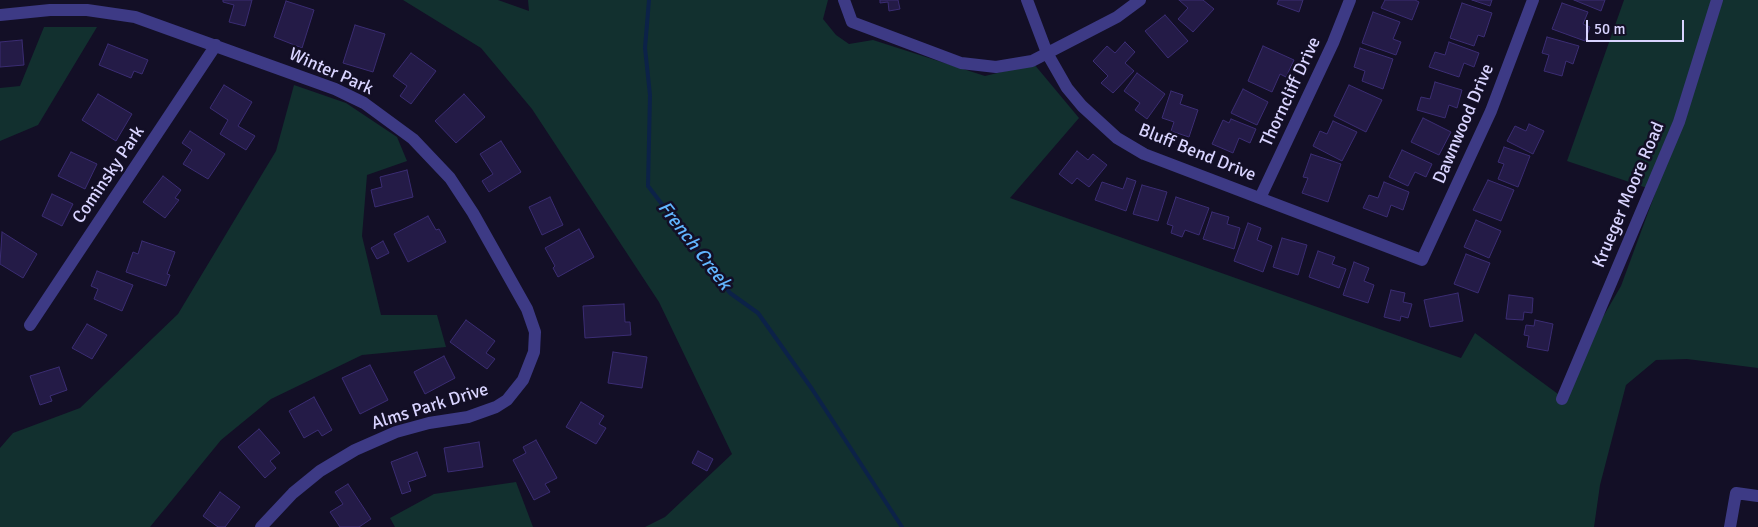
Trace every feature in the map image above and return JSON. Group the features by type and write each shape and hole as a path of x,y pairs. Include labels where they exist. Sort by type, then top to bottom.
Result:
{"street":[{"path":"844,0 852,22 961,63 984,67 1008,66 1032,60 1117,16 1140,0"},
{"name":"Bluff Bend Drive","path":"1027,0 1047,53 1067,88 1082,106 1117,138 1144,154 1422,260"},
{"name":"Thorncliff Drive","path":"1260,198 1333,43 1350,0"},
{"name":"Dawnwood Drive","path":"1422,260 1491,112 1533,0"},
{"name":"Krueger Moore Road","path":"1562,399 1679,122 1717,0"},
{"name":"Winter Park","path":"0,15 50,10 108,12 144,20 350,96 392,122 435,161 462,195 527,309 532,320 536,340 530,366"},
{"name":"Cominsky Park","path":"30,325 216,45"},
{"name":"Alms Park Drive","path":"261,527 293,493 338,460 396,432 428,423 468,417 496,407 507,400 523,380 530,366"},
{"path":"1730,527 1736,493 1758,496"}],"green space":[{"path":"403,0 498,0 529,11 528,0 828,0 823,19 836,35 849,44 873,40 985,76 1034,64 1079,118 1010,198 1461,358 1475,333 1558,394 1621,286 1656,191 1567,161 1624,0 1758,0 1758,368 1687,359 1656,360 1626,385 1600,485 1594,527 645,527 665,517 732,454 659,302 532,109 481,48"},
{"path":"44,27 97,27 38,125 0,141 0,88 20,86"},
{"path":"294,85 346,103 397,137 407,161 367,175 362,236 381,315 437,315 446,347 362,355 271,399 221,440 150,527 0,527 0,448 13,433 80,408 178,314 276,151"},
{"path":"516,482 533,527 395,527 390,518 434,494"}],"building":[{"path":"223,0 252,0 245,26 229,22 234,5 223,2"},
{"path":"880,0 898,0 900,9 889,11 888,2 880,3"},
{"path":"1179,0 1203,0 1214,9 1193,32 1178,19 1188,8"},
{"path":"1279,0 1303,0 1299,12 1277,4"},
{"path":"1385,0 1415,0 1419,2 1412,20 1381,8"},
{"path":"1472,0 1492,0 1490,6"},
{"path":"1574,0 1605,0 1601,11"},
{"path":"286,1 314,10 302,48 274,37"},
{"path":"1462,3 1492,13 1484,37 1478,35 1474,46 1450,38"},
{"path":"1562,3 1588,12 1583,24 1590,27 1585,41 1552,29"},
{"path":"1373,12 1400,22 1393,39 1401,42 1396,55 1362,43"},
{"path":"1165,15 1188,41 1168,58 1145,31"},
{"path":"355,25 385,34 373,72 343,63"},
{"path":"1547,37 1579,46 1573,64 1566,61 1562,76 1544,71 1549,55 1542,53"},
{"path":"22,40 24,65 0,67 0,42"},
{"path":"1125,42 1135,52 1125,63 1134,71 1113,93 1101,83 1108,76 1093,61 1107,46 1115,53"},
{"path":"1449,42 1479,53 1474,67 1464,63 1459,77 1429,67 1435,52 1445,55"},
{"path":"108,44 148,60 142,74 134,71 131,78 99,65"},
{"path":"1263,46 1294,60 1286,77 1280,74 1272,92 1248,81"},
{"path":"1360,48 1393,59 1383,89 1362,81 1365,71 1354,67"},
{"path":"411,53 436,71 411,104 400,96 407,86 393,76"},
{"path":"1137,73 1165,94 1147,119 1135,110 1140,103 1124,91"},
{"path":"1435,82 1462,90 1457,108 1449,105 1445,118 1417,110 1421,97 1430,99"},
{"path":"224,85 252,102 238,126 255,136 246,150 220,134 228,120 210,108"},
{"path":"1349,85 1382,100 1366,132 1334,116"},
{"path":"1243,89 1268,102 1257,125 1231,113"},
{"path":"1171,91 1183,95 1180,104 1198,110 1189,137 1171,131 1174,122 1162,118"},
{"path":"98,94 132,114 116,141 82,120"},
{"path":"464,94 485,117 456,143 435,121"},
{"path":"1423,118 1451,132 1439,155 1411,142"},
{"path":"1231,119 1256,129 1250,143 1239,138 1233,153 1212,144 1223,120 1229,123"},
{"path":"1333,121 1357,132 1342,161 1313,146 1320,131 1327,134"},
{"path":"1529,124 1544,131 1533,154 1507,141 1515,126 1526,131"},
{"path":"190,131 225,154 208,179 183,164 192,150 182,143"},
{"path":"501,141 521,172 489,192 482,181 493,174 480,154"},
{"path":"1504,147 1530,156 1518,187 1498,179 1504,164 1498,162"},
{"path":"1402,150 1432,164 1426,177 1415,172 1408,186 1389,177"},
{"path":"1077,151 1088,160 1093,154 1107,165 1089,187 1077,178 1072,184 1059,174"},
{"path":"71,152 97,164 85,189 58,176"},
{"path":"1311,154 1341,164 1328,202 1302,193 1308,178 1303,177"},
{"path":"407,170 413,197 375,207 371,190 382,187 380,177"},
{"path":"163,176 181,190 175,198 179,200 165,218 143,202"},
{"path":"1127,178 1136,181 1126,211 1095,200 1102,182 1123,189"},
{"path":"1488,180 1514,190 1501,221 1473,210"},
{"path":"1384,182 1409,192 1403,210 1391,205 1387,217 1363,208 1369,195 1378,198"},
{"path":"1142,185 1167,192 1158,221 1133,214"},
{"path":"52,194 73,204 62,226 42,216"},
{"path":"550,197 563,225 542,235 529,207"},
{"path":"1176,197 1209,208 1199,235 1185,230 1182,237 1171,233 1173,226 1167,224"},
{"path":"1212,212 1229,217 1227,224 1240,228 1234,249 1203,239"},
{"path":"428,216 436,230 439,229 446,242 408,262 394,234"},
{"path":"1476,220 1501,231 1489,258 1464,247"},
{"path":"1248,223 1261,228 1257,240 1272,246 1263,272 1234,261"},
{"path":"579,229 594,257 558,277 553,268 555,266 545,248"},
{"path":"2,232 37,254 23,278 0,264"},
{"path":"1282,238 1307,245 1298,275 1273,267"},
{"path":"142,241 175,252 167,274 170,275 166,286 126,272 133,252 138,254"},
{"path":"383,241 389,253 377,259 371,248"},
{"path":"1318,251 1335,257 1332,264 1346,269 1339,288 1309,277"},
{"path":"1466,254 1490,263 1478,293 1454,284"},
{"path":"1354,262 1369,268 1364,281 1374,285 1368,303 1343,295"},
{"path":"97,271 133,285 122,311 94,299 98,289 91,286"},
{"path":"1391,290 1405,293 1403,302 1412,304 1408,318 1401,316 1400,321 1384,317"},
{"path":"1458,293 1463,321 1430,327 1424,300"},
{"path":"1509,295 1533,298 1532,313 1524,312 1523,320 1506,319"},
{"path":"624,304 625,322 630,322 631,335 585,338 583,306"},
{"path":"466,320 495,341 486,353 495,359 487,369 450,342"},
{"path":"1535,320 1553,324 1548,351 1527,347 1529,336 1524,335 1526,325 1534,326"},
{"path":"87,324 107,335 92,359 72,348"},
{"path":"613,352 647,357 642,388 608,383"},
{"path":"444,356 455,378 425,394 414,372"},
{"path":"370,365 388,400 360,414 342,378"},
{"path":"59,367 67,390 50,396 52,401 40,405 30,376"},
{"path":"314,397 332,430 322,436 318,430 304,438 289,411"},
{"path":"581,402 604,416 599,424 606,428 596,444 566,427"},
{"path":"259,429 280,453 270,461 276,468 265,478 238,447"},
{"path":"536,440 557,478 545,484 550,492 534,500 513,460 526,453 523,447"},
{"path":"479,442 483,467 448,472 444,448"},
{"path":"698,451 713,459 707,471 692,463"},
{"path":"417,452 426,476 408,482 411,491 402,494 391,462"},
{"path":"348,484 371,519 359,527 340,527 330,512 343,504 335,492"},
{"path":"220,492 240,507 225,527 218,527 203,516"}],"waterway":[{"name":"French Creek","path":"649,0 645,48 650,95 648,186 730,293 758,313 812,389 902,527"}]}
